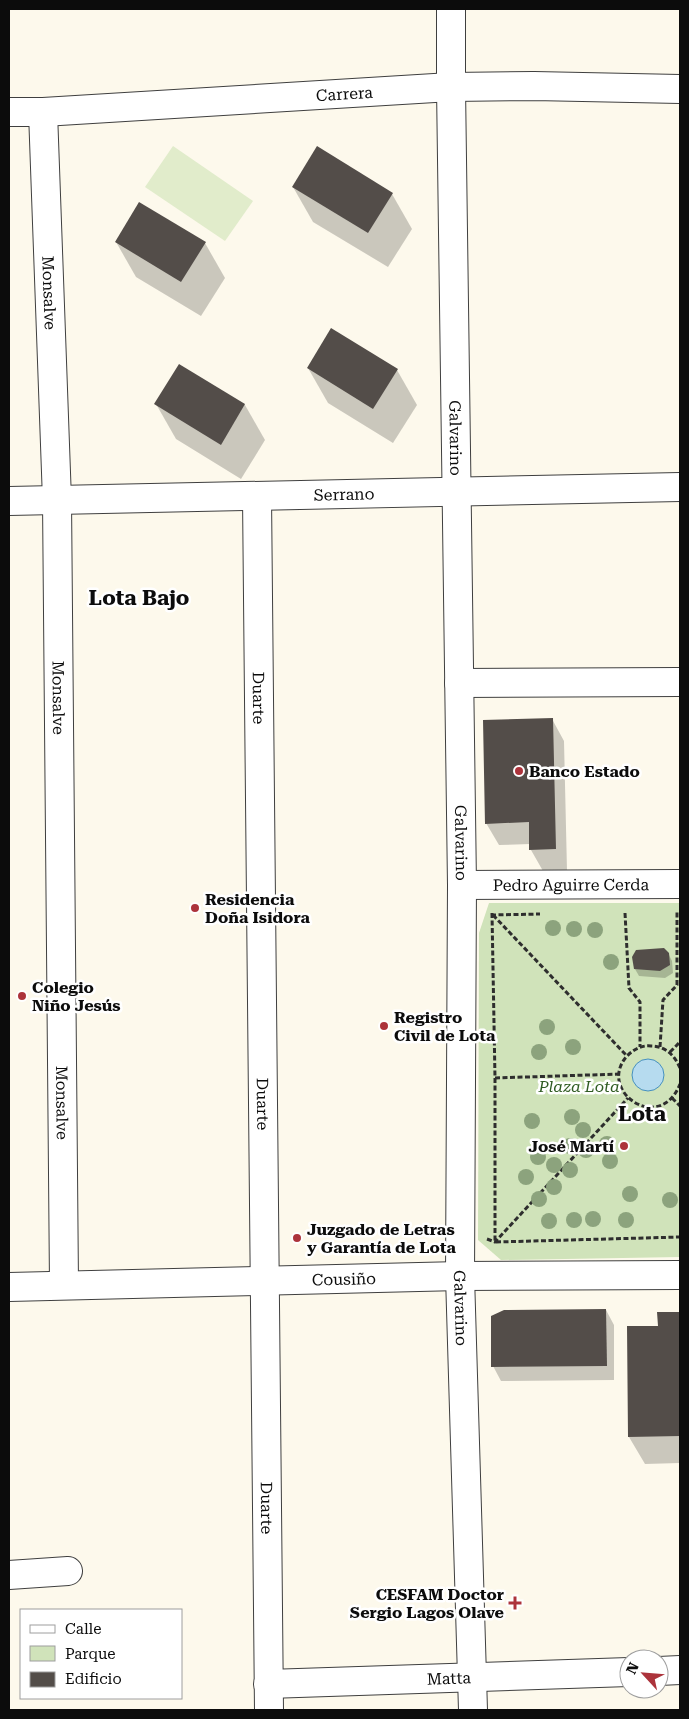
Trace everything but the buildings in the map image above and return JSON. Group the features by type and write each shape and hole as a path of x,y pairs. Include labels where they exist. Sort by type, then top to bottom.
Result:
{"street":[{"name":"Galvarino","path":"451,9 450,86 459,683 473,886 460,1227 473,1710"},
{"name":"Carrera","path":"9,112 43,112 450,86 680,89"},
{"name":"Monsalve","path":"43,112 57,500 64,1285"},
{"name":"Serrano","path":"9,502 680,487"},
{"name":"Duarte","path":"257,496 269,1697"},
{"path":"459,683 680,682"},
{"name":"Pedro Aguirre Cerda","path":"473,886 680,884"},
{"name":"Cousiño","path":"9,1287 460,1276 680,1275"},
{"path":"9,1575 68,1571"},
{"name":"Matta","path":"269,1697 472,1677 619,1672"}],"path":[{"path":"473,886 493,915 627,1056"},
{"path":"660,1047 663,1000 677,986 677,912"},
{"path":"625,913 628,988 640,1002 640,1047"},
{"path":"490,1276 495,1242 493,915"},
{"path":"670,1052 680,1042"},
{"path":"680,1068 670,1052 660,1047 640,1047 623,1061 620,1074 620,1083 628,1098 644,1107 662,1105 672,1098 680,1084"},
{"path":"495,1078 620,1074"},
{"path":"495,1242 628,1098"},
{"path":"672,1098 680,1106"},
{"path":"460,1227 495,1242 680,1238"}],"green space":[{"path":"173,146 253,201 225,241 145,187"},
{"name":"Plaza Lota","path":"489,903 680,903 680,1257 501,1260 478,1240 479,933"}],"water":[{"path":"648,1059 654,1060 659,1064 663,1069 663,1081 659,1086 654,1090 648,1091 642,1090 637,1086 633,1081 632,1075 633,1069 637,1064 642,1060"}],"place":[{"name":"Banco Estado","path":"519,771"},
{"name":"Residencia Doña Isidora","path":"195,908"},
{"name":"Colegio Niño Jesús","path":"22,996"},
{"name":"Registro Civil de Lota","path":"384,1026"},
{"name":"José Martí","path":"624,1146"},
{"name":"Juzgado de Letras y Garantía de Lota","path":"297,1238"},
{"name":"CESFAM Doctor Sergio Lagos Olave","path":"515,1603"}],"district":[{"name":"Lota Bajo","path":"139,598"},
{"name":"Lota","path":"642,1114"}]}
